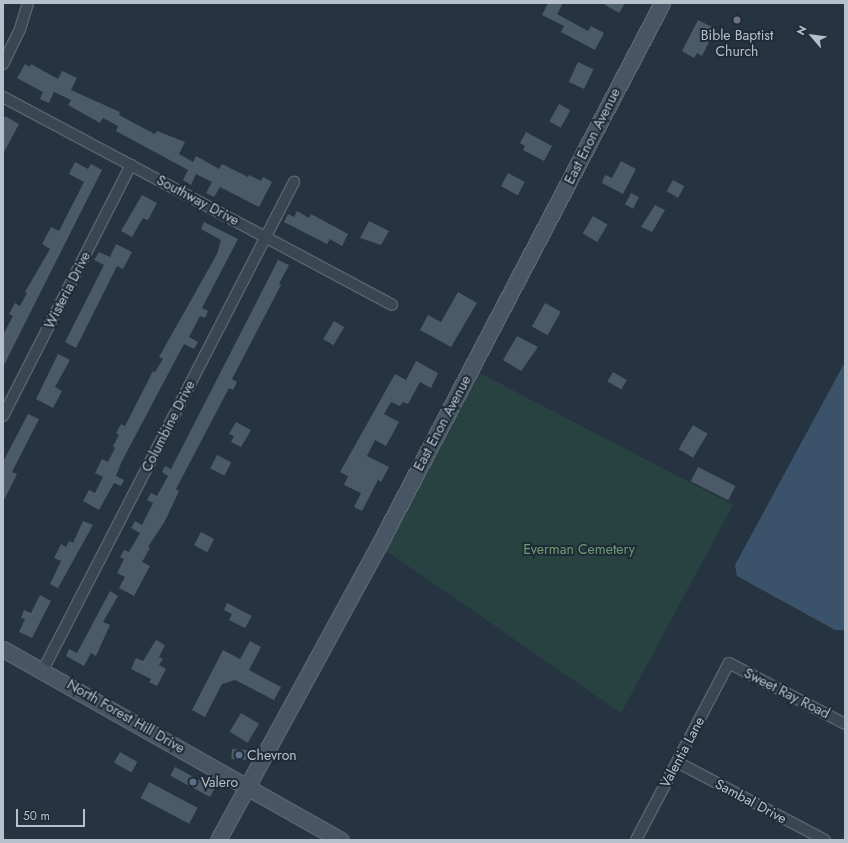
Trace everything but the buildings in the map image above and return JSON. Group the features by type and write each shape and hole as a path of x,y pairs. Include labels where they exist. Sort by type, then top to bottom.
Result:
{"street":[{"path":"3,64 20,29 28,3"},
{"name":"East Enon Avenue","path":"218,840 384,535 662,3"},
{"name":"Southway Drive","path":"3,97 392,305"},
{"name":"Wisteria Drive","path":"3,416 132,165"},
{"name":"Columbine Drive","path":"43,670 294,182"},
{"name":"North Forest Hill Drive","path":"3,648 341,840"},
{"name":"Sweet Ray Road","path":"729,663 845,724"},
{"name":"Valentia Lane","path":"636,840 729,663"},
{"name":"Sambal Drive","path":"677,762 826,840"}],"green space":[{"name":"Everman Cemetery","path":"476,371 733,505 621,713 382,548"}],"water":[{"path":"845,362 845,630 835,630 737,576 735,565"}],"place":[{"name":"Bible Baptist Church","path":"737,20"},
{"name":"Chevron","path":"239,755"},
{"name":"Valero","path":"193,782"}]}
